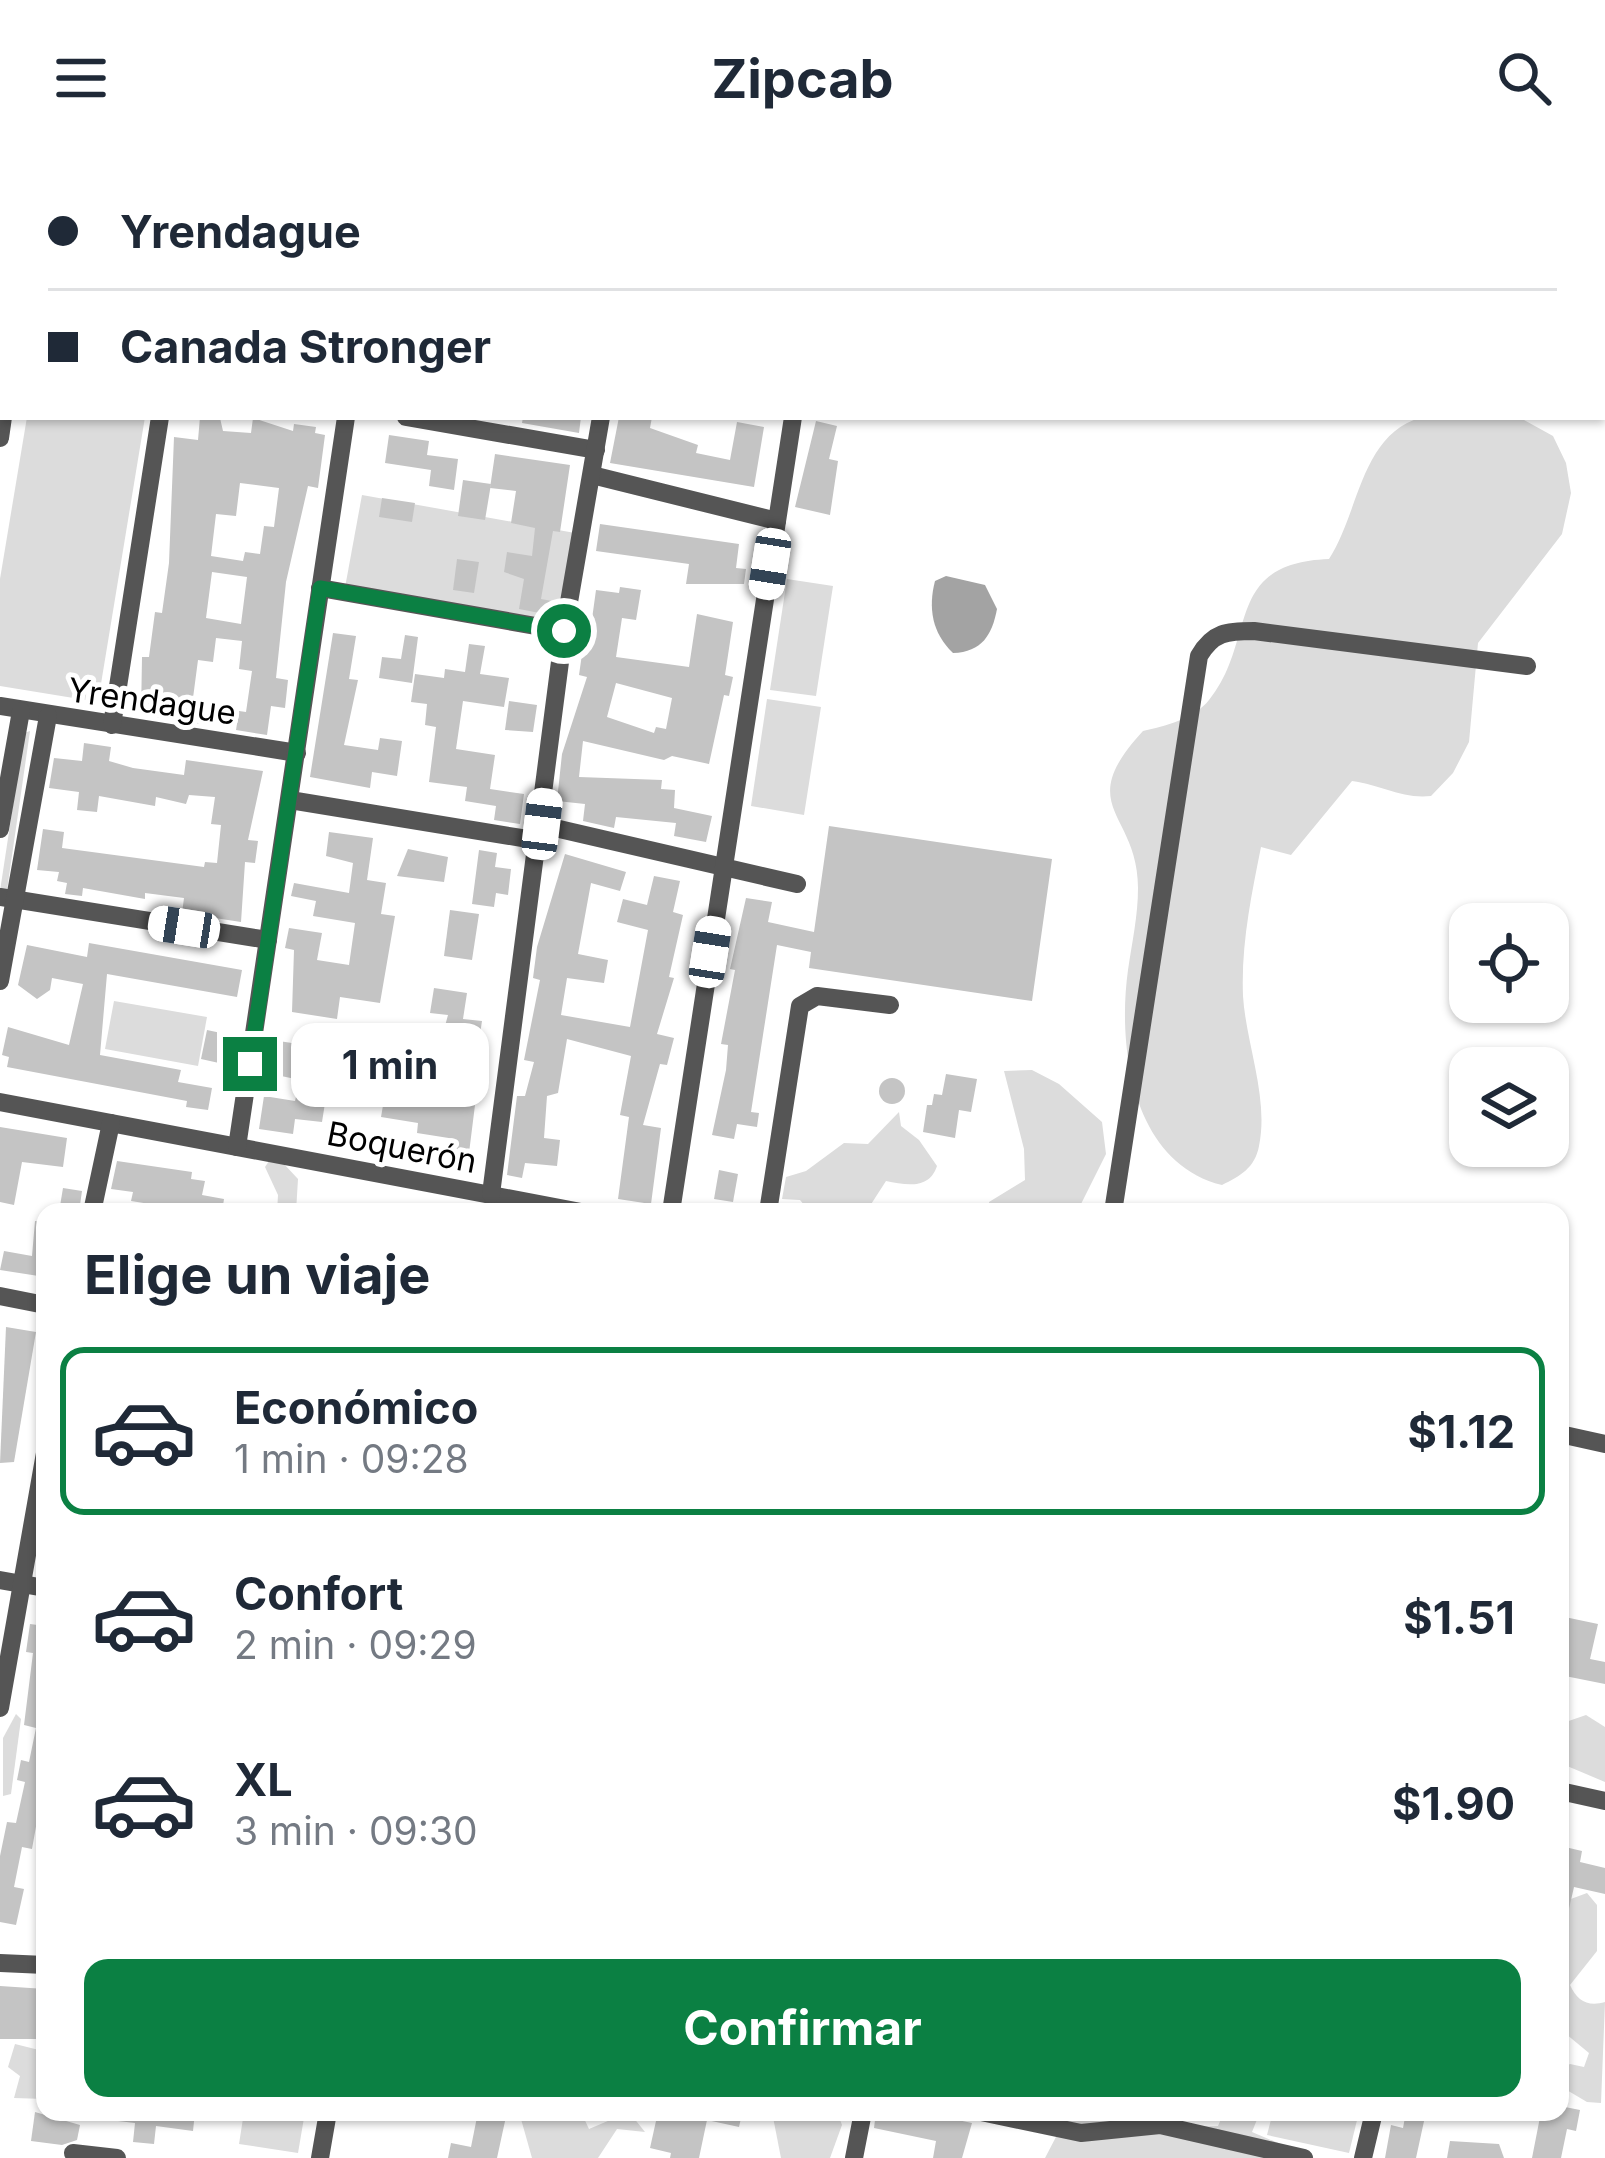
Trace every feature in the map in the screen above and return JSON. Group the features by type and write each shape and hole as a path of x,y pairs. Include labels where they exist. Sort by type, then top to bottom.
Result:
{"street":[{"path":"112,725 160,420"},
{"path":"237,1147 346,420"},
{"path":"423,420 596,450"},
{"path":"501,1201 564,631 601,420"},
{"path":"672,1203 793,420"},
{"path":"592,475 777,521"},
{"path":"320,588 564,631"},
{"path":"1114,1203 1199,656 1207,644 1216,634 1254,631 1526,666"},
{"name":"Yrendague","path":"0,706 297,753"},
{"path":"0,829 21,710"},
{"path":"0,981 7,899 48,716"},
{"path":"290,800 541,833 796,884"},
{"path":"7,899 268,940"},
{"path":"769,1203 800,1006 817,996 890,1005"},
{"name":"Boquerón","path":"0,1102 501,1201"},
{"path":"94,1203 111,1124"},
{"path":"0,1296 36,1303"},
{"path":"1569,1436 1605,1444"},
{"path":"0,1708 36,1504"},
{"path":"0,1580 36,1586"},
{"path":"1569,1794 1605,1801"},
{"path":"0,1963 36,1965"},
{"path":"320,2158 326,2121"},
{"path":"854,2158 860,2121"},
{"path":"1024,2121 1081,2133 1160,2126 1304,2158"},
{"path":"1364,2158 1372,2121"},
{"path":"73,2153 117,2158"}],"shaded area":[{"path":"26,420 145,420 98,702 0,686 0,579"},
{"path":"1415,420 1524,420 1553,436 1566,463 1571,493 1562,534 1478,643 1469,742 1453,773 1431,796 1352,781 1291,855 1261,847 1243,977 1261,1128 1250,1166 1222,1185 1192,1173 1168,1153 1150,1128 1129,1067 1125,1001 1138,888 1135,862 1110,794 1112,777 1143,731 1187,717 1209,700 1224,677 1247,608 1272,574 1295,564 1329,559 1374,457 1401,426"},
{"path":"362,495 575,533 558,631 344,593"},
{"path":"946,576 985,585 997,609 984,640 963,652 953,653 934,620 935,581"},
{"path":"787,579 833,586 816,696 770,690"},
{"path":"767,699 821,707 804,815 751,806"},
{"path":"30,731 7,890 0,891 24,733"},
{"path":"114,1001 207,1017 198,1066 105,1049"},
{"path":"1032,1070 1059,1084 1102,1122 1106,1154 1082,1203 989,1203 1025,1180 1024,1149 1004,1071"},
{"path":"899,1112 901,1126 919,1140 937,1166 923,1182 886,1181 872,1203 782,1199 786,1177 806,1171 844,1143 868,1144"},
{"path":"269,1161 283,1163 298,1179 297,1203 278,1203 265,1167"},
{"path":"16,1714 21,1719 11,1794 3,1796 3,1738"},
{"path":"1586,1715 1605,1727 1605,1782 1569,1767 1569,1721"},
{"path":"1587,1893 1597,1905 1597,1951 1570,1985 1584,2001 1605,2002 1601,2103 1587,2102 1569,2091 1569,2065 1584,2067 1589,2053 1569,2036 1569,1900"},
{"path":"15,2044 36,2049 36,2099 14,2098 20,2076 8,2067"},
{"path":"243,2121 303,2121 298,2153 239,2144"},
{"path":"522,2121 585,2121 589,2129 608,2121 636,2121 645,2132 617,2129 598,2158 532,2158"},
{"path":"774,2121 840,2121 830,2158 781,2158"},
{"path":"1064,2121 1168,2121 1168,2128 1256,2121 1252,2132 1314,2158 1045,2158"},
{"path":"1271,2121 1357,2121 1349,2153 1267,2135"}],"building":[{"path":"200,420 220,420 223,431 251,433 253,420 259,420 293,431 294,424 316,427 315,433 325,435 318,488 308,486 286,582 276,678 288,680 285,708 271,706 267,735 236,730 239,711 246,712 252,671 239,669 242,641 216,638 213,662 198,660 193,698 205,700 201,724 141,715 142,657 149,657 155,612 162,613 169,563 174,437 198,440","holes":["240,483 279,488 274,527 264,526 260,554 245,552 243,561 211,556 216,514 236,516","212,572 247,577 241,624 206,618"]},
{"path":"522,420 581,420 579,433"},
{"path":"618,420 651,420 650,428 698,445 696,453 730,460 737,422 764,427 754,487 610,463"},
{"path":"816,421 837,426 829,459 838,461 830,515 795,507"},
{"path":"389,435 429,441 427,455 458,459 454,490 429,486 431,470 385,463"},
{"path":"495,454 570,465 560,532 553,531 541,599 552,601 550,615 519,609 524,579 504,572 507,552 532,556 535,528 511,523 516,491 490,488"},
{"path":"463,480 491,484 485,520 458,516"},
{"path":"382,498 415,503 412,522 379,517"},
{"path":"600,524 739,544 736,568 746,569 744,584 686,584 689,564 596,551"},
{"path":"457,559 479,562 474,593 453,590"},
{"path":"620,587 641,590 636,620 622,618 616,657 689,667 697,614 733,622 725,675 733,677 729,696 724,695 709,764 672,756 664,760 583,741 579,777 662,780 661,789 675,790 674,808 712,816 706,842 674,836 676,823 616,817 614,828 583,821 585,804 557,801 562,754 587,677 579,675 587,619 592,619 596,590 619,593","holes":["616,683 672,698 666,729 656,727 654,733 607,717"]},
{"path":"333,633 356,636 349,679 358,680 344,745 378,750 380,738 402,741 397,776 372,772 370,788 310,777"},
{"path":"405,635 418,637 412,683 379,678 382,657 401,659"},
{"path":"469,644 485,646 480,674 509,678 504,707 463,701 456,749 495,755 490,789 524,794 520,824 494,820 496,806 465,801 467,787 429,782 436,727 425,725 427,704 411,702 415,674 444,678 445,669 465,672"},
{"path":"509,701 537,705 533,732 505,730"},
{"path":"84,743 111,747 109,761 133,768 184,775 186,760 263,771 248,840 258,841 255,863 245,862 241,922 182,913 184,898 145,893 145,899 83,888 82,896 65,894 67,883 57,881 59,872 37,870 43,829 64,832 62,848 204,867 205,862 217,863 221,825 211,824 215,797 189,795 186,804 156,797 155,806 99,796 97,812 77,810 79,792 49,788 54,758 82,761"},
{"path":"829,826 1052,859 1032,1001 809,968 811,952 777,945 751,1112 759,1113 757,1127 737,1124 734,1139 712,1135 726,1070 728,1045 721,1044 735,970 730,969 746,898 772,902 768,922 814,932"},
{"path":"329,832 373,838 367,880 386,883 381,914 395,916 380,1003 340,997 337,1019 292,1012 294,950 285,948 289,928 322,933 317,960 349,965 355,923 313,916 316,901 291,896 294,883 349,893 353,863 326,856"},
{"path":"408,849 448,857 444,882 397,876"},
{"path":"479,850 497,853 495,867 511,869 508,895 496,893 494,907 472,904"},
{"path":"565,854 626,872 620,891 591,883 578,954 608,960 604,983 567,978 561,1015 630,1027 648,930 617,922 623,899 647,905 654,876 680,881 673,912 683,915 669,977 674,978 657,1034 674,1038 667,1065 660,1064 643,1125 661,1128 651,1203 618,1199 629,1117 620,1115 631,1056 567,1039 558,1093 547,1096 544,1138 560,1140 557,1166 525,1163 522,1178 507,1175 517,1096 525,1096 534,1062 524,1060 540,980 533,978 537,947"},
{"path":"450,910 479,914 472,960 444,956"},
{"path":"89,943 242,970 237,997 107,974 100,1055 181,1070 178,1082 212,1088 208,1110 186,1107 187,1101 7,1067 9,1057 2,1055 8,1027 69,1045 83,984 52,978 50,990 37,999 18,985 27,945 87,957"},
{"path":"434,988 467,993 463,1019 482,1021 479,1041 470,1040 463,1086 477,1089 467,1169 451,1167 455,1139 417,1133 418,1123 381,1117 386,1088 413,1091 412,1102 442,1106 447,1072 433,1070 448,1015 430,1013"},
{"path":"207,1030 235,1036 228,1065 201,1059"},
{"path":"272,1040 305,1045 300,1080 267,1073"},
{"path":"334,1053 370,1059 359,1093 329,1089"},
{"path":"946,1074 977,1079 971,1112 959,1110 955,1138 923,1132 927,1105 932,1105 934,1094 942,1095"},
{"path":"892,1078 902,1081 902,1101 892,1104 882,1101 879,1091 882,1081"},
{"path":"300,1080 328,1084 322,1122 295,1119 293,1134 259,1129 264,1096 295,1101"},
{"path":"0,1127 67,1138 63,1167 22,1162 14,1205 0,1202"},
{"path":"117,1161 192,1172 191,1179 205,1181 202,1195 224,1199 223,1203 144,1203 131,1201 133,1192 111,1189"},
{"path":"719,1170 738,1174 733,1202 714,1199"},
{"path":"63,1188 82,1191 80,1203 60,1203"},
{"path":"36,1221 36,1276 0,1270 4,1251 32,1256"},
{"path":"6,1327 36,1332 14,1462 0,1463"},
{"path":"1569,1618 1598,1624 1590,1659 1605,1662 1605,1684 1569,1677"},
{"path":"30,1624 36,1625 36,1728 24,1725 33,1653 26,1652"},
{"path":"36,1728 36,1827 32,1849 22,1847 14,1887 24,1889 16,1925 0,1922 0,1856 7,1822 16,1823 25,1782 17,1780 21,1760 29,1762"},
{"path":"1569,1848 1582,1851 1580,1862 1605,1868 1605,1894 1574,1887 1569,1909"},
{"path":"0,1986 36,1988 36,2039 0,2039"},
{"path":"1569,2108 1580,2110 1576,2131 1567,2129 1561,2158 1532,2158 1539,2121 1569,2121"},
{"path":"35,2112 36,2121 80,2125 77,2140 62,2145 31,2141"},
{"path":"118,2121 194,2121 193,2131 156,2126 154,2144 133,2142 135,2123"},
{"path":"476,2121 505,2121 497,2158 448,2158 451,2143 471,2147"},
{"path":"656,2121 707,2121 699,2158 670,2158 671,2153 650,2148"},
{"path":"875,2121 972,2123 962,2158 933,2158 936,2141 874,2128"},
{"path":"1404,2121 1424,2121 1416,2158 1385,2158 1391,2125 1403,2128"},
{"path":"1450,2141 1499,2144 1504,2158 1447,2158"}],"route":[{"path":"250,1064 320,588 564,631"}]}
